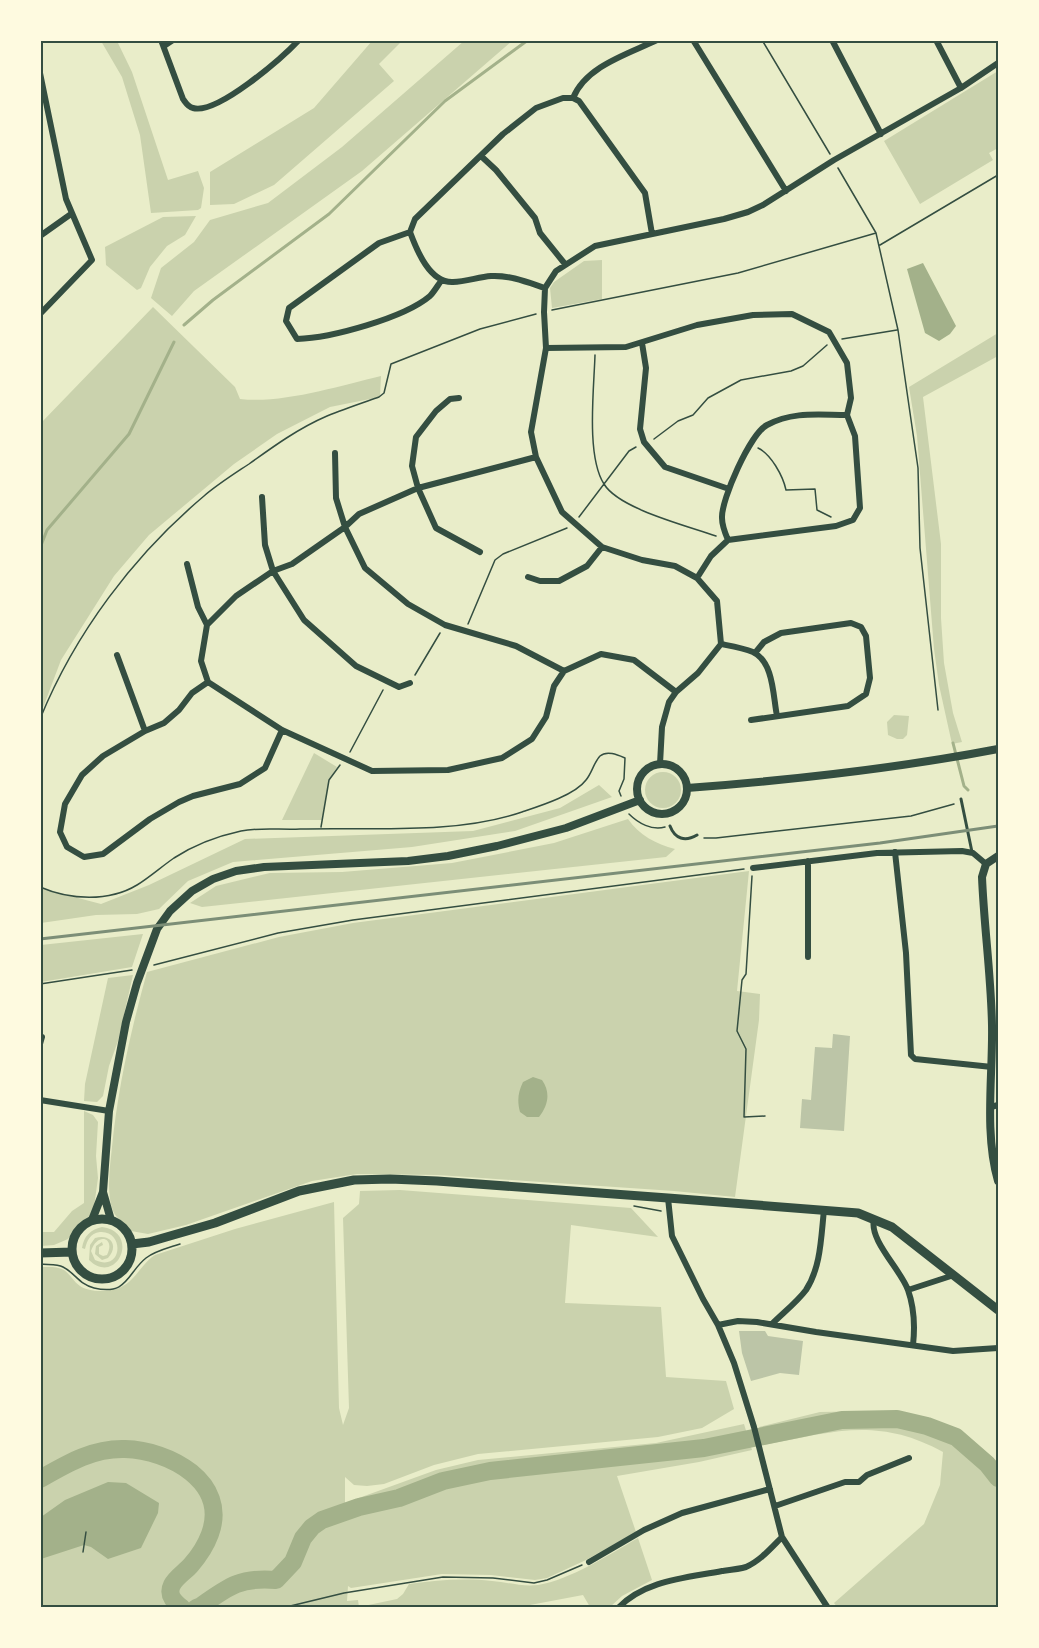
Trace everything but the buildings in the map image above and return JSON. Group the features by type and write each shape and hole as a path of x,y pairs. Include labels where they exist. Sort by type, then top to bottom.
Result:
{"main road":[{"path":"132,1244 149,1242 215,1223 299,1191 354,1180 437,1181 668,1197 858,1214 892,1227 999,1310"},
{"path":"92,1220 111,1220 125,1229 132,1244 129,1263 123,1271 106,1279 87,1275 79,1269 72,1252 72,1242 83,1225 92,1220"},
{"path":"40,1253 72,1252"}],"street":[{"path":"173,40 163,43 183,99 194,109 205,108 220,102 256,78 299,40"},
{"path":"573,98 576,91 595,70 657,40"},
{"path":"693,40 786,190"},
{"path":"832,40 881,134"},
{"path":"936,40 961,88"},
{"path":"660,764 662,727 669,702 676,692 698,673 721,644 717,601 697,578 675,566 642,560 602,547 562,512 536,457 531,432 546,348 545,288 556,271 595,246 748,212 961,88 999,63"},
{"path":"40,73 66,199 92,260 40,314"},
{"path":"545,288 514,278 491,276 453,283 441,280 433,275 410,232 415,219 503,134 536,108 563,98 573,98 581,104 645,193 652,234"},
{"path":"481,156 496,170 535,218 540,233 565,264"},
{"path":"40,236 71,214"},
{"path":"410,232 379,243 289,308 286,321 297,339 317,338 393,317 431,296 441,280"},
{"path":"546,348 626,347 707,323 753,315 792,314 829,332 847,363 851,398 847,415 855,436 860,508 853,520 836,526 729,540 711,556 697,578"},
{"path":"642,343 646,368 640,429 644,442 665,467 729,489"},
{"path":"459,398 450,399 436,411 416,437 412,466 418,488 436,528 480,552"},
{"path":"729,540 723,528 722,516 729,489 748,445 764,426 791,415 847,415"},
{"path":"335,453 336,498 345,527 365,568 408,604 444,625 516,646 564,671"},
{"path":"536,457 418,488 359,514 345,527 292,564 273,571 236,596 207,625 201,661 208,682 282,730 372,771 448,770 502,758 532,739 546,717 554,686 564,671 601,654 634,660 676,692"},
{"path":"262,497 265,545 273,571 304,620 356,666 399,687 410,684"},
{"path":"528,577 540,581 559,581 587,566 602,547"},
{"path":"187,564 198,607 207,625"},
{"path":"751,720 848,706 866,693 870,678 866,636 861,627 851,623 781,633 764,642 755,653"},
{"path":"721,644 755,653 766,666 771,678 777,716"},
{"path":"117,655 145,731"},
{"path":"208,682 192,693 179,710 164,723 145,731 103,756 82,775 65,804 60,832 67,847 84,857 103,854 150,819 179,801 240,784 265,768 282,730"},
{"path":"687,788 741,785 905,766 999,749"},
{"path":"660,764 673,766 678,770 683,775 687,788 686,797 681,805 666,813 651,811 640,800 638,787 642,774 647,769 660,764"},
{"path":"92,1220 103,1192 109,1111 126,1022 143,962 157,928 170,910 192,891 213,879 236,871 264,867 408,861 477,850 566,828 640,800"},
{"path":"753,868 895,852 963,851 973,853 986,864"},
{"path":"895,852 906,953 911,1054 915,1059 992,1067"},
{"path":"999,856 986,864 982,877 992,1003 992,1067 995,1106 993,1157 999,1181"},
{"path":"808,861 808,957"},
{"path":"40,1100 109,1111"},
{"path":"103,1192 111,1220"},
{"path":"668,1197 672,1236 718,1325 734,1363 754,1427 782,1537 828,1608"},
{"path":"772,1324 805,1291 814,1275 819,1256 824,1210"},
{"path":"874,1220 876,1237 908,1290 915,1326 913,1345"},
{"path":"908,1290 954,1275"},
{"path":"718,1325 738,1321 772,1324 953,1351 999,1348"},
{"path":"775,1506 845,1482 859,1482 867,1475 909,1458"},
{"path":"589,1562 644,1530 682,1513 770,1489"},
{"path":"618,1608 629,1596 661,1582 745,1567 761,1558 782,1537"}],"lane":[{"path":"961,801 973,853"},
{"path":"669,826 675,835 682,839 697,836"}],"path":[{"path":"762,40 876,233 897,330 918,468 920,548 938,710"},
{"path":"879,245 999,175"},
{"path":"40,719 63,670 84,634 120,582 161,536 205,495 280,441 326,417 384,393 391,364 480,329 544,312 738,273 876,233"},
{"path":"468,624 495,560 503,554 570,527 629,451 644,442 658,438 678,421 693,415 708,398 741,380 791,371 803,366 834,340 897,330"},
{"path":"595,348 593,439 597,468 604,486 617,498 644,512 729,540"},
{"path":"748,445 764,451 783,480 786,490 815,489 817,510 833,518 836,526"},
{"path":"410,684 444,625"},
{"path":"40,887 73,896 99,897 119,894 136,886 175,858 198,845 243,831 442,827 482,822 521,813 577,789 586,781 600,756 607,753 625,758"},
{"path":"697,836 708,839 911,816 961,801"},
{"path":"162,963 278,933 353,920 753,868 746,974 742,980 737,1031 746,1049 744,1117 765,1116"},
{"path":"40,984 125,972"},
{"path":"634,1206 668,1212"},
{"path":"40,1264 66,1268 81,1283 92,1288 119,1287 129,1280 142,1260 151,1254 185,1242"},
{"path":"83,1552 86,1532"},
{"path":"282,1608 344,1593 443,1577 493,1578 534,1583 547,1580 589,1562"}],"shaded area":[{"path":"101,41 117,41 132,72 168,180 198,171 204,188 201,208 198,210 151,213 140,135 122,77"},
{"path":"372,41 402,41 379,64 394,81 274,185 234,204 210,205 210,172 314,108"},
{"path":"464,41 512,41 362,171 194,291 172,316 151,298 161,268 194,242 210,220 268,203 342,147"},
{"path":"998,71 998,148 989,153 993,160 920,204 884,141"},
{"path":"196,216 185,235 167,246 150,267 141,288 137,290 106,265 105,247 163,217"},
{"path":"602,260 602,299 552,308 550,288 554,282 584,261"},
{"path":"923,263 956,326 950,334 939,341 925,333 907,269"},
{"path":"153,307 235,387 240,399 292,397 381,376 380,397 330,407 277,434 234,464 149,535 114,576 61,660 41,713 41,423"},
{"path":"998,333 998,356 923,397 941,544 941,618 944,663 953,713 962,742 952,744 934,649 917,436 909,387"},
{"path":"894,715 909,716 907,735 903,739 888,735 887,722"},
{"path":"314,753 337,767 329,780 322,820 282,820"},
{"path":"663,772 676,777 681,790 676,803 663,808 650,803 645,790 650,777"},
{"path":"599,785 612,797 515,831 412,847 233,862 188,881 159,909 137,914 96,915 41,923 40,888 101,904 149,885 245,839 473,831 560,808"},
{"path":"628,819 648,838 675,849 666,857 202,907 190,903 216,886 270,873 342,872 452,863 554,843"},
{"path":"749,871 737,991 760,994 759,1020 735,1197 438,1175 357,1174 312,1181 186,1225 148,1234 131,1231 113,1211 109,1179 118,1102 147,972 279,937 353,923"},
{"path":"143,934 132,967 41,982 41,945"},
{"path":"133,975 103,1096 97,1102 84,1101 85,1084 108,978"},
{"path":"533,1077 542,1080 547,1090 547,1099 545,1108 539,1117 527,1117 520,1112 518,1097 523,1082"},
{"path":"84,1111 93,1115 98,1122 96,1156 98,1178 94,1207 89,1218 80,1223 68,1239 54,1245 41,1246 40,1232 54,1232 72,1211 84,1203"},
{"path":"400,1190 631,1208 658,1237 571,1225 565,1303 661,1307 666,1377 726,1381 734,1409 702,1428 658,1437 478,1454 434,1465 384,1484 354,1485 345,1477 345,1503 436,1470 478,1460 656,1443 744,1424 752,1450 617,1476 636,1532 586,1560 547,1578 535,1580 491,1575 442,1574 351,1588 348,1586 347,1601 358,1600 359,1607 397,1599 409,1584 440,1581 482,1580 538,1585 576,1572 638,1538 652,1580 622,1596 610,1607 590,1607 583,1595 514,1608 41,1608 41,1267 55,1267 64,1270 84,1288 95,1291 112,1290 126,1284 155,1255 235,1229 334,1202 339,1408 343,1425 349,1408 343,1218 359,1204 360,1191"},
{"path":"102,1227 114,1231 120,1238 122,1247 121,1256 116,1263 108,1267 99,1267 89,1260 90,1245 95,1238 109,1239 113,1249 108,1258 102,1260 95,1254 96,1246 102,1242 99,1254 107,1255 109,1244 105,1239 97,1241 91,1251 95,1260 111,1261 117,1250 114,1237 108,1233 94,1234 88,1240 85,1249 82,1248 88,1234"},
{"path":"874,1411 923,1417 961,1431 998,1462 998,1607 838,1608 834,1603 924,1524 940,1485 943,1452 897,1434 855,1430 764,1445 759,1427 820,1412"},
{"path":"108,1482 126,1483 159,1503 158,1513 141,1548 108,1559 84,1545 41,1559 41,1517 65,1500"}],"waterway":[{"path":"184,325 213,300 329,214 445,101 528,40"},
{"path":"40,548 47,530 129,434 174,342"},
{"path":"953,743 964,786 968,790"},
{"path":"196,1608 236,1584 253,1580 276,1580 293,1562 303,1538 322,1520 359,1507 399,1498 443,1481 490,1471 704,1448 842,1420 897,1419 927,1426 956,1437 987,1464 998,1478"},
{"path":"40,1479 81,1458 113,1449 160,1455 191,1472 203,1485 211,1499 214,1515 210,1534 204,1547 172,1585 170,1592 172,1598 182,1608"}],"railway":[{"path":"40,939 880,843 998,826"}]}
